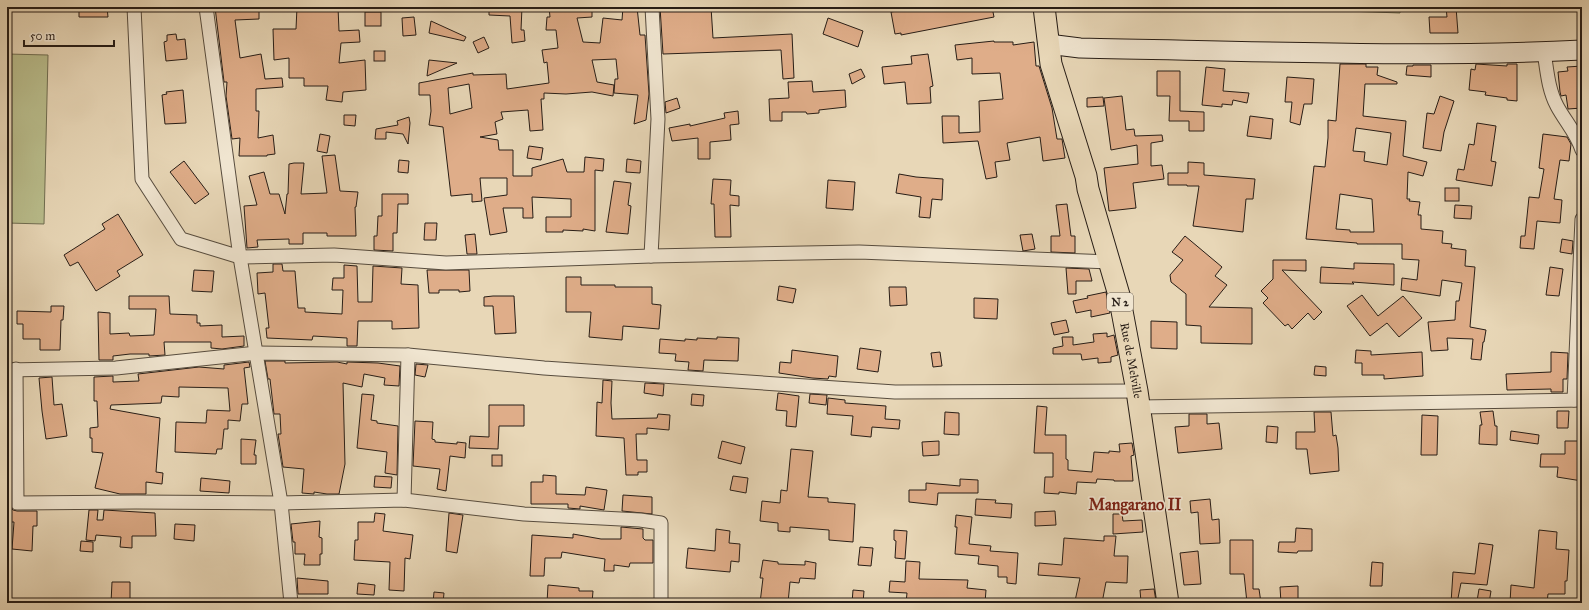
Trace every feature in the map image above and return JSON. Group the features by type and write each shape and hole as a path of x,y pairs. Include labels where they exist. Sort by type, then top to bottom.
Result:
{"main road":[{"name":"Rue de Melville","path":"1044,7 1051,64 1086,176 1088,189 1119,295 1138,399 1168,603"}],"street":[{"path":"134,7 142,179 181,239 240,257 334,255 446,263 652,256 859,252 1110,262"},
{"path":"206,7 240,257 281,503 291,603"},
{"path":"652,7 658,119 652,256"},
{"path":"1048,44 1080,48 1345,53 1544,52 1582,50"},
{"path":"1544,52 1549,87 1557,105 1576,127 1582,150"},
{"path":"661,603 661,523 640,520 524,514 404,500 281,503 17,503 12,369 116,368 257,353 408,355 544,368 895,392 1138,399 1578,400 1582,219"},
{"path":"404,500 408,355"}],"green space":[{"path":"1238,7 1400,7 1400,13"},
{"path":"7,54 48,55 44,224 7,223"}],"building":[{"path":"79,7 107,7 108,17 79,17"},
{"path":"215,7 259,7 259,19 235,20 240,58 261,54 265,79 282,78 283,87 256,89 256,111 259,111 258,138 273,135 275,154 267,156 239,156 240,138 232,139 226,96 227,82 224,82"},
{"path":"297,7 338,7 339,31 359,30 360,42 341,43 339,63 365,60 366,90 343,92 342,102 326,100 328,86 304,86 304,78 289,78 289,58 274,60 273,29 296,29"},
{"path":"489,7 522,7 521,30 524,30 525,41 512,43 510,16 489,15"},
{"path":"549,7 592,7 592,17 577,18 583,42 600,43 603,18 622,20 623,7 637,7 640,35 645,35 649,94 646,120 634,124 638,95 614,93 615,79 618,79 616,59 592,60 597,82 614,85 613,96 592,92 566,94 544,93 544,99 541,99 543,130 530,131 528,110 501,112 503,119 495,122 497,134 480,137 498,140 499,150 513,150 513,176 532,176 532,168 563,159 567,172 584,172 585,157 604,159 603,171 595,170 595,231 583,229 583,231 563,230 563,232 546,232 546,217 571,217 571,199 532,197 533,218 523,218 523,208 503,208 507,232 490,235 484,198 507,195 507,178 480,178 482,201 472,202 472,194 451,196 443,127 429,125 431,111 430,95 419,95 419,83 473,73 473,75 506,74 507,89 549,83 547,62 544,63 542,50 558,48 556,30 546,30 547,17 550,17","holes":["469,84 472,108 450,114 448,88"]},
{"path":"660,7 711,7 713,38 792,34 794,78 783,79 781,50 663,54"},
{"path":"896,7 992,7 994,17 901,35 901,33 895,34 891,12 897,11"},
{"path":"1446,7 1456,7 1458,33 1430,33 1429,17 1447,17"},
{"path":"365,12 381,12 381,26 365,26"},
{"path":"414,17 416,35 403,36 402,18"},
{"path":"828,18 863,31 858,47 823,34"},
{"path":"431,21 466,37 464,41 429,33"},
{"path":"176,34 177,40 185,39 187,59 166,61 164,42 167,41 167,35"},
{"path":"484,37 489,48 478,53 473,42"},
{"path":"994,41 1013,42 1013,45 1034,42 1036,66 1039,66 1052,108 1057,139 1062,139 1065,158 1043,161 1040,137 1007,143 1010,160 995,162 997,177 986,179 978,141 943,143 942,116 959,116 959,133 980,132 979,101 1003,99 1000,73 972,74 972,58 957,60 955,45"},
{"path":"374,51 385,51 385,61 374,61"},
{"path":"928,54 933,86 930,87 931,103 907,104 905,82 884,84 882,67 912,64 911,56"},
{"path":"429,60 457,63 427,76"},
{"path":"1340,64 1366,64 1366,67 1378,67 1377,75 1397,82 1397,84 1365,84 1363,116 1406,121 1403,156 1427,162 1423,176 1408,172 1407,199 1410,199 1409,201 1420,202 1418,215 1421,215 1421,229 1443,231 1442,243 1452,244 1451,248 1466,250 1465,266 1475,267 1470,327 1486,330 1481,360 1471,359 1473,339 1447,338 1448,350 1431,351 1428,322 1455,320 1456,301 1459,301 1462,283 1442,280 1440,296 1401,290 1402,278 1417,280 1419,260 1402,259 1402,244 1357,244 1306,239 1314,166 1325,167 1328,120 1336,121","holes":["1356,128 1391,133 1387,165 1364,161 1365,152 1353,151","1340,194 1372,199 1374,232 1350,232 1350,230 1336,229"]},
{"path":"1476,64 1507,66 1507,64 1517,64 1517,101 1485,95 1486,92 1469,90 1471,69 1475,70"},
{"path":"1431,65 1431,77 1406,75 1407,66"},
{"path":"1582,66 1582,108 1568,109 1566,95 1561,96 1558,72 1568,71 1567,67"},
{"path":"1206,67 1225,69 1223,91 1249,93 1247,103 1233,100 1232,105 1222,104 1222,107 1202,105"},
{"path":"861,69 865,77 852,84 849,74"},
{"path":"1157,71 1180,71 1180,111 1204,112 1204,131 1189,131 1189,121 1169,121 1170,96 1157,96"},
{"path":"1287,77 1314,79 1312,104 1304,104 1300,125 1290,122 1292,102 1285,102"},
{"path":"812,81 813,92 845,90 846,107 819,110 819,113 807,114 806,112 782,112 782,121 770,121 769,99 789,98 788,82"},
{"path":"183,90 186,123 165,124 162,95 167,94 166,92"},
{"path":"1122,96 1126,130 1134,129 1135,136 1162,135 1163,141 1151,143 1151,166 1162,165 1164,179 1133,183 1136,208 1109,211 1104,168 1138,164 1137,145 1111,150 1104,98"},
{"path":"1440,96 1454,101 1444,132 1441,151 1423,148 1427,113 1434,114"},
{"path":"1103,97 1104,106 1087,107 1087,98"},
{"path":"677,98 680,108 666,113 665,102"},
{"path":"738,111 739,124 730,125 731,140 710,142 710,159 698,159 698,138 672,141 669,128 690,124 690,126 725,118 724,113"},
{"path":"344,115 356,115 355,126 344,125"},
{"path":"1250,116 1273,119 1271,139 1247,136"},
{"path":"409,117 410,123 408,144 403,134 386,132 386,139 375,139 376,129 398,125 397,121"},
{"path":"1477,123 1496,126 1491,161 1496,162 1492,186 1456,180 1458,169 1464,170 1469,144 1474,145"},
{"path":"320,134 330,136 327,153 317,151"},
{"path":"1543,134 1567,137 1571,144 1569,161 1560,160 1554,199 1562,200 1560,223 1537,221 1534,249 1520,248 1521,236 1525,236 1529,197 1539,198 1544,169 1539,168"},
{"path":"529,146 543,148 541,160 527,158"},
{"path":"335,155 340,191 358,192 355,207 356,236 327,236 327,233 303,233 303,244 289,244 289,239 257,240 258,247 247,248 244,206 257,205 249,176 264,172 270,194 279,194 285,214 288,194 289,164 304,163 301,194 327,193 322,156"},
{"path":"627,159 641,161 640,173 626,172"},
{"path":"399,160 409,161 408,173 398,172"},
{"path":"184,161 209,194 195,204 170,172"},
{"path":"1188,162 1204,163 1204,175 1255,179 1253,199 1246,199 1243,232 1193,226 1199,186 1168,185 1168,173 1188,173"},
{"path":"899,174 943,179 942,200 932,199 930,218 919,217 921,197 896,193"},
{"path":"713,179 731,180 730,195 739,196 739,206 730,205 731,237 715,237 714,204 711,204"},
{"path":"828,180 855,182 853,210 826,208"},
{"path":"614,181 631,183 628,205 631,206 628,234 606,232"},
{"path":"1445,188 1459,188 1459,201 1445,201"},
{"path":"382,194 408,194 408,204 398,204 397,233 393,233 393,251 374,250 374,236 377,236 378,216 382,216"},
{"path":"1067,204 1071,236 1075,236 1075,253 1051,252 1051,236 1060,236 1056,205"},
{"path":"1455,205 1472,206 1471,219 1454,218"},
{"path":"118,214 143,255 117,271 120,276 96,291 78,262 70,266 64,255 105,229 102,224"},
{"path":"425,223 437,223 436,240 424,240"},
{"path":"475,234 477,254 467,254 465,235"},
{"path":"1032,234 1035,249 1023,251 1020,235"},
{"path":"1185,236 1222,267 1215,276 1227,285 1209,307 1252,308 1252,344 1201,343 1201,326 1186,325 1186,294 1171,282 1170,275 1183,260 1172,252"},
{"path":"1562,239 1573,241 1572,254 1560,252"},
{"path":"1273,260 1306,260 1306,271 1282,270 1322,312 1314,320 1308,313 1292,329 1288,324 1285,326 1263,303 1268,298 1261,291 1273,279"},
{"path":"1354,263 1394,264 1394,285 1352,282 1354,284 1320,283 1321,267 1354,269"},
{"path":"273,264 282,264 283,271 295,271 298,308 305,308 305,312 342,314 343,290 332,290 333,278 344,278 344,265 357,266 358,302 372,302 373,266 402,268 401,284 418,285 419,328 392,329 392,321 358,321 357,346 347,346 347,338 313,336 312,340 267,338 266,328 269,328 265,293 258,294 257,273 273,272"},
{"path":"1550,267 1563,269 1559,296 1546,295"},
{"path":"1066,268 1089,269 1092,281 1076,281 1076,294 1068,294"},
{"path":"194,270 214,271 212,292 192,291"},
{"path":"427,270 469,270 470,291 459,292 459,290 439,290 439,293 429,293"},
{"path":"566,277 581,277 581,285 652,287 652,304 661,305 659,329 623,326 622,340 589,337 591,312 566,312"},
{"path":"779,286 796,289 793,303 777,300"},
{"path":"889,287 906,287 907,305 890,306"},
{"path":"1106,292 1110,313 1091,317 1091,310 1076,313 1073,301"},
{"path":"1362,295 1378,316 1403,296 1422,318 1399,337 1387,323 1370,336 1347,306"},
{"path":"129,296 169,296 170,314 197,315 197,323 200,323 200,326 222,325 222,337 244,336 244,346 222,349 211,348 211,342 164,342 165,355 149,356 149,354 130,354 113,356 113,360 99,360 98,312 110,313 110,334 129,333 130,336 154,335 156,309 129,309"},
{"path":"514,296 516,333 495,334 493,306 484,306 484,297"},
{"path":"974,298 998,299 997,319 974,318"},
{"path":"51,306 64,306 63,320 61,320 60,350 40,350 40,339 23,339 23,324 17,324 17,311 51,312"},
{"path":"1066,320 1069,332 1054,335 1051,323"},
{"path":"1151,321 1177,322 1177,349 1151,348"},
{"path":"1107,333 1107,337 1114,335 1118,355 1111,357 1111,362 1098,363 1098,358 1082,360 1081,354 1053,354 1053,348 1063,346 1062,337 1073,337 1073,345 1094,342 1093,334"},
{"path":"717,337 739,338 738,361 704,360 703,371 688,370 689,362 675,361 676,354 659,353 660,339 685,341 685,339 697,340 697,338 717,339"},
{"path":"860,348 881,351 878,372 857,369"},
{"path":"792,350 838,356 836,377 829,376 828,379 812,378 779,373 780,362 791,363"},
{"path":"1356,350 1371,351 1371,355 1422,352 1423,376 1384,379 1384,375 1362,375 1362,363 1355,363"},
{"path":"940,352 942,366 933,367 931,353"},
{"path":"1551,352 1568,353 1567,379 1563,379 1563,392 1551,392 1551,389 1507,390 1506,374 1551,372"},
{"path":"265,361 285,361 285,363 378,363 400,366 399,386 384,385 385,378 364,374 362,387 343,383 345,464 339,494 314,492 314,494 302,493 304,469 283,467 278,434 281,434 280,414 274,414 270,379 268,379"},
{"path":"249,362 250,367 244,368 248,404 242,404 240,421 228,420 228,429 224,429 222,449 217,449 216,454 175,452 176,422 206,423 207,410 230,411 228,388 179,387 179,397 162,396 161,403 111,405 110,409 160,418 156,472 163,473 162,484 146,482 146,494 120,494 95,488 103,453 92,452 92,438 90,438 90,428 98,427 97,401 94,401 94,377 113,376 113,382 139,381 138,374 199,367 224,369 224,365"},
{"path":"416,364 428,365 425,377 415,375"},
{"path":"1315,366 1326,367 1326,376 1314,375"},
{"path":"52,377 54,405 62,404 67,436 46,439 39,378"},
{"path":"603,380 612,381 612,419 657,418 658,414 670,415 669,430 647,428 647,434 636,434 637,460 647,460 647,472 638,472 638,475 626,475 624,438 596,436 597,402 602,403"},
{"path":"645,383 664,384 663,396 644,393"},
{"path":"778,393 799,396 796,427 786,426 787,411 776,410"},
{"path":"362,394 374,395 371,420 377,421 377,423 398,426 397,475 385,473 387,452 357,448"},
{"path":"692,394 704,395 703,406 691,405"},
{"path":"810,394 827,395 826,405 809,403"},
{"path":"828,398 845,400 845,403 886,406 885,419 900,420 899,429 872,427 871,437 851,435 853,416 827,414"},
{"path":"489,405 524,405 524,426 499,426 498,449 469,448 470,436 489,437"},
{"path":"1037,406 1047,407 1045,435 1066,435 1066,459 1068,460 1068,470 1092,472 1094,452 1120,452 1119,444 1132,443 1134,455 1131,456 1133,481 1097,479 1096,483 1077,482 1076,494 1059,492 1059,494 1044,493 1045,477 1053,477 1053,453 1034,453"},
{"path":"1493,411 1495,426 1497,426 1497,445 1479,444 1480,425 1482,425 1480,412"},
{"path":"1557,411 1569,411 1568,428 1557,428"},
{"path":"945,412 959,413 959,435 944,434"},
{"path":"1314,412 1331,412 1333,436 1336,435 1338,448 1339,471 1310,474 1307,449 1296,449 1296,432 1315,432"},
{"path":"1189,414 1207,414 1207,424 1219,423 1222,449 1178,453 1175,427 1189,426"},
{"path":"1422,415 1438,416 1437,455 1421,455"},
{"path":"415,421 433,422 432,439 435,440 435,442 457,444 457,442 466,443 465,458 450,456 446,491 437,489 440,469 413,466"},
{"path":"1267,426 1278,427 1277,443 1266,442"},
{"path":"1511,431 1539,435 1538,444 1510,440"},
{"path":"241,439 256,440 254,455 256,455 256,464 241,464"},
{"path":"722,441 745,447 741,464 718,458"},
{"path":"939,441 939,455 923,456 922,442"},
{"path":"1565,441 1582,441 1582,481 1557,477 1558,467 1540,467 1541,454 1565,454"},
{"path":"791,449 813,451 808,497 828,498 828,502 855,504 853,542 829,540 829,530 790,527 790,532 778,531 778,523 760,521 762,501 780,503 781,490 787,491"},
{"path":"492,455 502,455 502,466 492,466"},
{"path":"543,475 556,476 556,494 585,495 586,487 607,490 604,510 580,506 580,509 568,508 568,504 531,504 531,482 543,482"},
{"path":"375,476 392,477 391,488 374,487"},
{"path":"733,476 748,478 746,493 730,490"},
{"path":"201,478 230,481 229,493 200,491"},
{"path":"960,479 978,480 978,493 938,493 937,505 909,502 909,490 926,490 926,483 960,486"},
{"path":"623,495 652,497 652,514 622,511"},
{"path":"976,499 996,500 995,503 1012,504 1011,518 975,515"},
{"path":"1210,499 1212,520 1219,519 1220,543 1200,544 1198,512 1191,513 1190,501"},
{"path":"7,504 13,510 17,511 37,511 37,526 33,526 32,551 12,549 14,522 7,522"},
{"path":"89,510 98,510 97,520 103,520 104,510 155,513 156,536 132,536 132,548 120,547 121,537 96,535 95,541 86,540"},
{"path":"1055,511 1056,525 1035,526 1035,512"},
{"path":"375,513 385,514 383,531 413,535 410,559 405,558 404,591 389,590 390,562 354,560 355,540 358,540 358,522 374,522"},
{"path":"449,513 463,515 457,553 446,551"},
{"path":"1113,514 1122,514 1123,521 1142,520 1143,532 1113,534"},
{"path":"956,515 972,517 969,544 991,546 990,551 1018,553 1016,584 1007,583 1007,577 998,577 998,566 978,564 979,556 955,554 957,527 955,527"},
{"path":"320,521 319,537 322,538 322,554 320,554 320,565 304,565 305,554 295,554 295,542 293,542 291,524"},
{"path":"175,524 195,525 194,541 174,539"},
{"path":"621,527 643,529 643,538 645,540 653,540 653,563 630,563 629,567 614,565 614,571 604,571 605,559 562,552 561,558 545,558 544,576 530,576 532,535 573,538 573,534 601,539 621,539"},
{"path":"1296,528 1312,529 1312,551 1298,551 1297,553 1278,552 1279,542 1295,542"},
{"path":"716,529 730,531 729,543 740,544 739,562 731,561 730,572 686,568 688,548 715,551"},
{"path":"894,530 907,531 905,559 895,558 896,541 894,540"},
{"path":"1539,530 1557,532 1556,549 1569,550 1565,594 1548,594 1547,603 1510,603 1511,585 1534,588"},
{"path":"1104,536 1116,536 1114,556 1128,556 1127,583 1106,582 1102,603 1083,603 1075,601 1080,578 1038,575 1039,563 1062,565 1064,538 1104,541"},
{"path":"1230,540 1253,540 1253,589 1259,589 1261,603 1247,603 1244,574 1230,574"},
{"path":"81,541 93,542 93,552 80,551"},
{"path":"1479,543 1493,545 1487,585 1461,583 1457,603 1451,603 1453,572 1475,574"},
{"path":"860,547 873,548 871,566 858,565"},
{"path":"1198,551 1201,584 1184,585 1180,553"},
{"path":"763,560 778,562 778,564 805,565 805,561 816,563 815,579 800,578 799,583 790,582 788,603 760,603 763,578 760,578"},
{"path":"906,561 920,562 919,579 968,580 967,588 986,590 985,603 906,603 907,593 889,592 890,581 905,582"},
{"path":"1372,562 1383,563 1382,586 1370,586"},
{"path":"297,578 328,581 328,594 298,594"},
{"path":"112,582 130,582 130,603 111,603"},
{"path":"358,583 375,585 374,595 357,594"},
{"path":"548,585 579,588 579,591 593,591 592,603 547,603"},
{"path":"1298,586 1298,603 1281,603 1280,587"},
{"path":"1154,589 1156,601 1141,602 1140,590"},
{"path":"1479,589 1491,591 1489,603 1477,601"},
{"path":"853,590 864,591 863,603 852,603"},
{"path":"434,592 444,593 443,603 433,603"}],"district":[{"name":"Mangarano II","path":"1135,504"}]}
